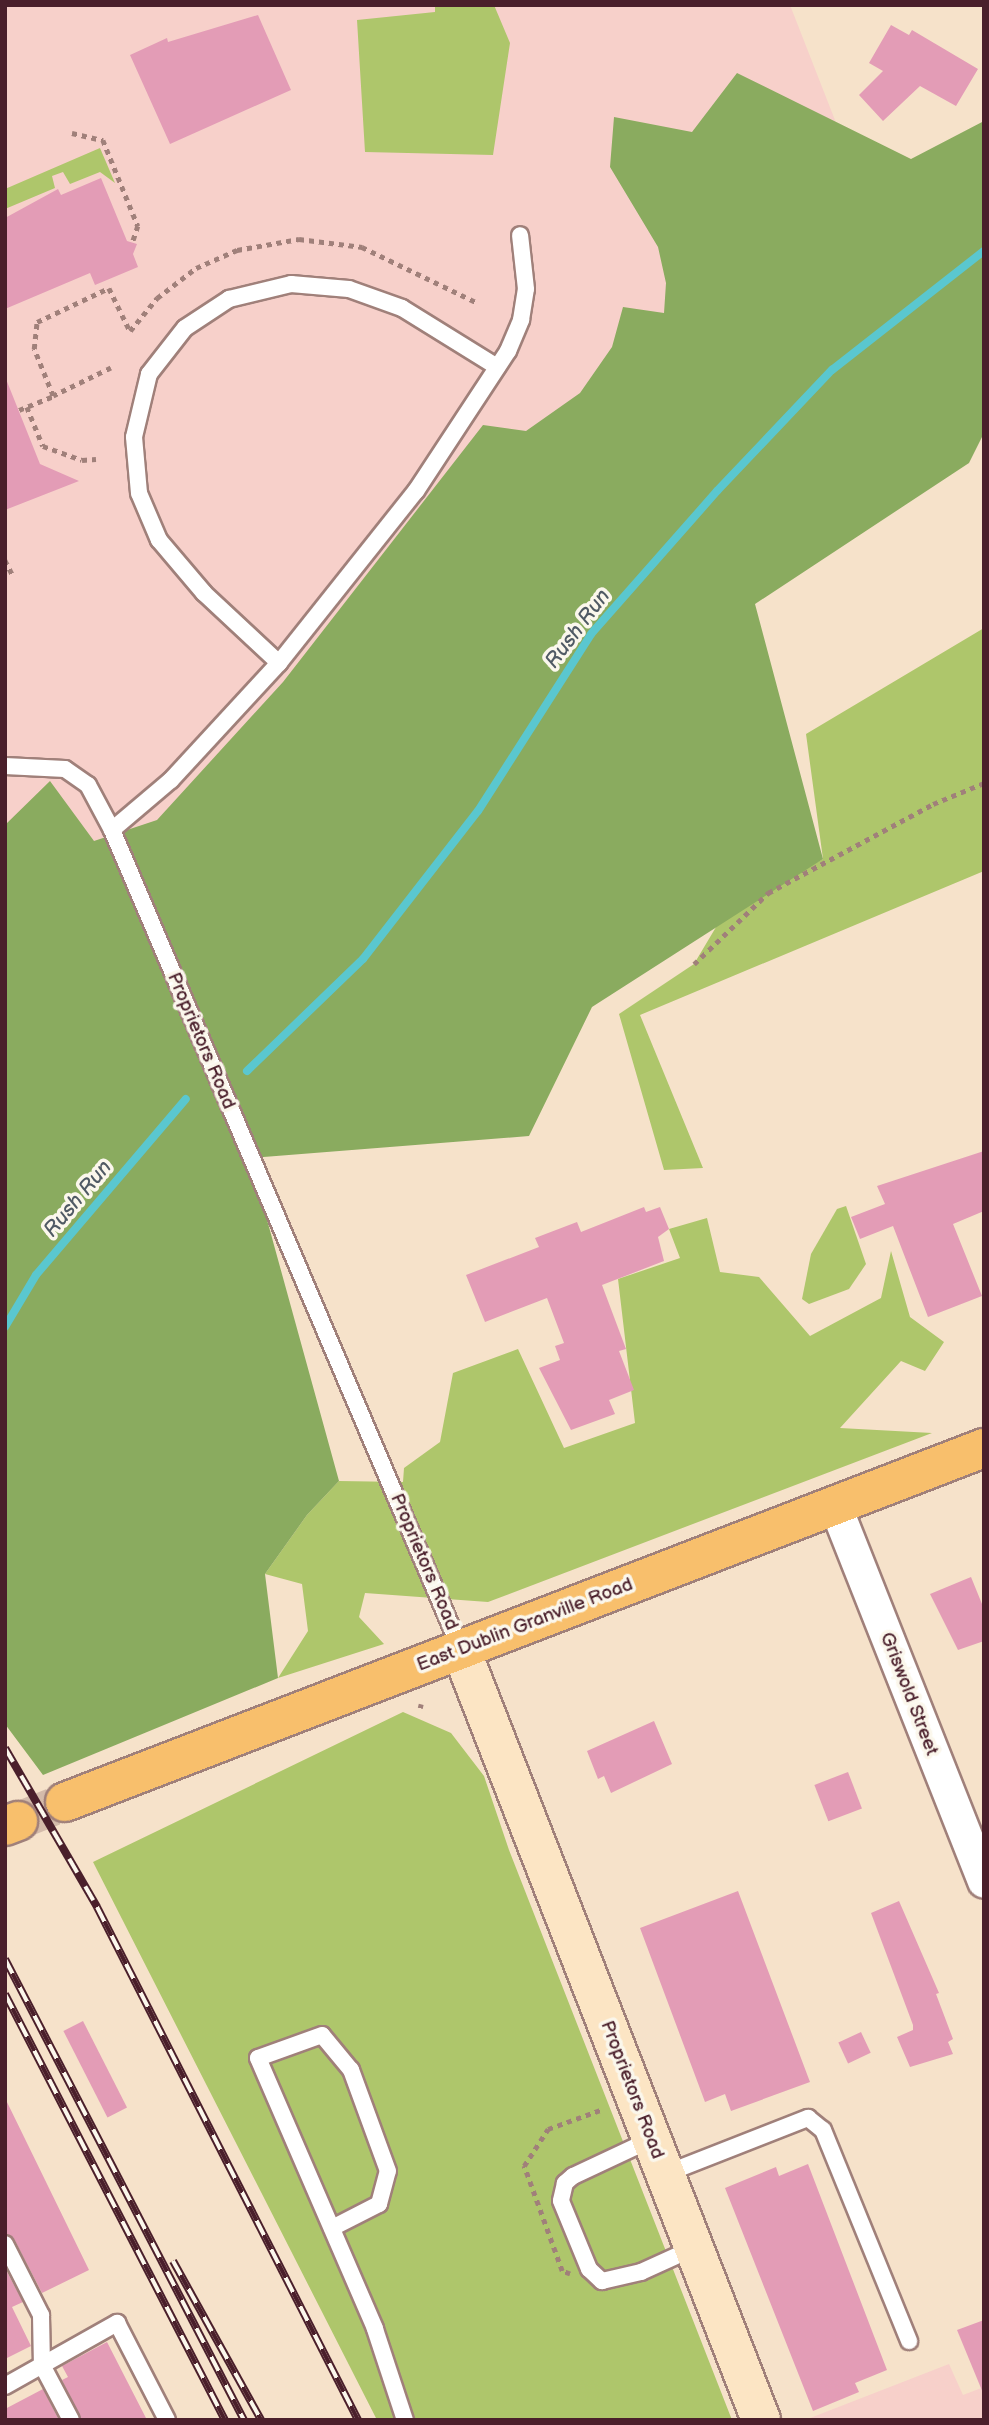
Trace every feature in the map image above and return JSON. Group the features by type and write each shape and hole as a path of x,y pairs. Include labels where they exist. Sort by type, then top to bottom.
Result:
{"main road":[{"name":"East Dublin Granville Road","path":"65,1802 984,1448"}],"street":[{"name":"Griswold Street","path":"835,1505 984,1882"},
{"name":"Proprietors Road","path":"461,1650 761,2420"}],"lane":[{"path":"112,830 171,780 279,663 416,491 497,367 521,320 526,289 520,235"},
{"path":"279,663 204,593 159,540 139,493 134,437 149,374 184,328 229,299 291,284 349,289 402,309 497,367"},
{"name":"Proprietors Road","path":"5,766 65,769 88,786 112,830 461,1650"},
{"path":"332,2228 379,2204 388,2171 351,2070 322,2035 258,2058 332,2228 376,2329 405,2420"},
{"path":"694,2248 641,2272 602,2281 589,2269 561,2201 565,2183 573,2176 808,2118 823,2130 909,2341"},
{"path":"5,2244 41,2315 42,2365 71,2420"},
{"path":"5,2386 117,2323 167,2420"}],"path":[{"path":"72,133 103,140 138,226 133,242"},
{"path":"19,410 53,396"},
{"path":"27,407 43,446 82,460 96,459"},
{"path":"5,560 12,575"},
{"path":"694,964 768,893 933,804 984,783"}],"shaded area":[{"path":"5,5 790,5 969,463 707,566 5,1188"},
{"path":"949,2364 963,2395 984,2387 984,2420 805,2420"}],"green space":[{"path":"435,5 494,5 510,43 493,155 365,152 357,20 435,12"},
{"path":"737,73 911,159 984,121 984,433 969,463 755,604 823,859 592,1007 529,1136 250,1158 339,1481 307,1515 265,1574 278,1678 43,1775 5,1724 5,825 50,781 94,841 157,820 283,682 483,425 526,431 580,393 612,347 623,307 664,313 666,283 658,247 610,167 614,117 692,132"},
{"path":"100,148 115,183 100,172 70,184 63,172 52,176 55,188 5,209 5,189"},
{"path":"984,628 984,871 640,1015 703,1168 664,1170 619,1014 694,964 725,912 823,859 806,734"},
{"path":"846,1206 866,1264 849,1289 809,1304 802,1299 811,1254 837,1209"},
{"path":"707,1218 720,1272 759,1277 810,1336 881,1298 891,1251 910,1317 944,1342 925,1371 901,1361 840,1428 932,1433 488,1602 365,1593 359,1617 384,1644 278,1678 308,1631 302,1584 265,1574 307,1515 339,1481 403,1482 404,1468 440,1442 453,1373 518,1349 564,1448 635,1423 618,1279 680,1258 669,1229"},
{"path":"403,1712 451,1733 484,1776 509,1850 732,2420 377,2420 93,1862"}],"building":[{"path":"258,15 291,90 170,144 130,55 167,38 168,42"},
{"path":"891,25 909,35 912,30 978,69 956,106 920,86 883,121 859,95 883,71 869,63"},
{"path":"101,178 127,241 137,244 133,254 138,267 95,285 90,273 5,309 5,218 58,189 61,195"},
{"path":"6,379 40,464 79,481 5,510"},
{"path":"984,1151 984,1211 953,1224 982,1296 928,1317 893,1226 860,1239 851,1217 885,1204 877,1186"},
{"path":"644,1207 646,1212 660,1207 669,1229 658,1237 664,1261 602,1285 626,1349 619,1351 634,1390 609,1400 615,1414 571,1430 539,1368 560,1360 555,1346 564,1343 547,1298 485,1322 466,1275 539,1247 535,1238 577,1222 581,1232"},
{"path":"971,1577 984,1609 984,1641 958,1650 930,1594"},
{"path":"654,1721 672,1764 611,1793 604,1776 598,1779 587,1751"},
{"path":"848,1772 862,1808 828,1821 814,1785"},
{"path":"738,1891 810,2082 731,2111 725,2094 705,2102 640,1928"},
{"path":"899,1901 939,1993 936,1994 953,2039 948,2042 953,2054 910,2067 897,2037 913,2030 913,2025 871,1913"},
{"path":"83,2021 127,2107 107,2117 63,2031"},
{"path":"861,2032 871,2053 848,2063 838,2043"},
{"path":"5,2098 89,2270 42,2293 14,2239 5,2234"},
{"path":"808,2164 887,2370 855,2383 859,2392 813,2411 725,2188 776,2167 779,2176"},
{"path":"5,2268 23,2302 12,2307 31,2346 5,2359"},
{"path":"984,2320 984,2393 983,2393 957,2330"},
{"path":"107,2342 147,2420 81,2420 62,2380 68,2377 62,2366"},
{"path":"43,2389 59,2420 5,2420 5,2409"}],"waterway":[{"name":"Rush Run","path":"247,1071 363,959 478,811 591,634 717,491 832,370 984,251"},
{"name":"Rush Run","path":"5,1327 36,1275 186,1099"}],"tunnel":[{"path":"18,1821 65,1802"}],"railway":[{"path":"5,1748 97,1907 358,2420"},
{"path":"5,1959 244,2420"},
{"path":"5,1994 225,2420"},
{"path":"173,2261 261,2420"}]}
